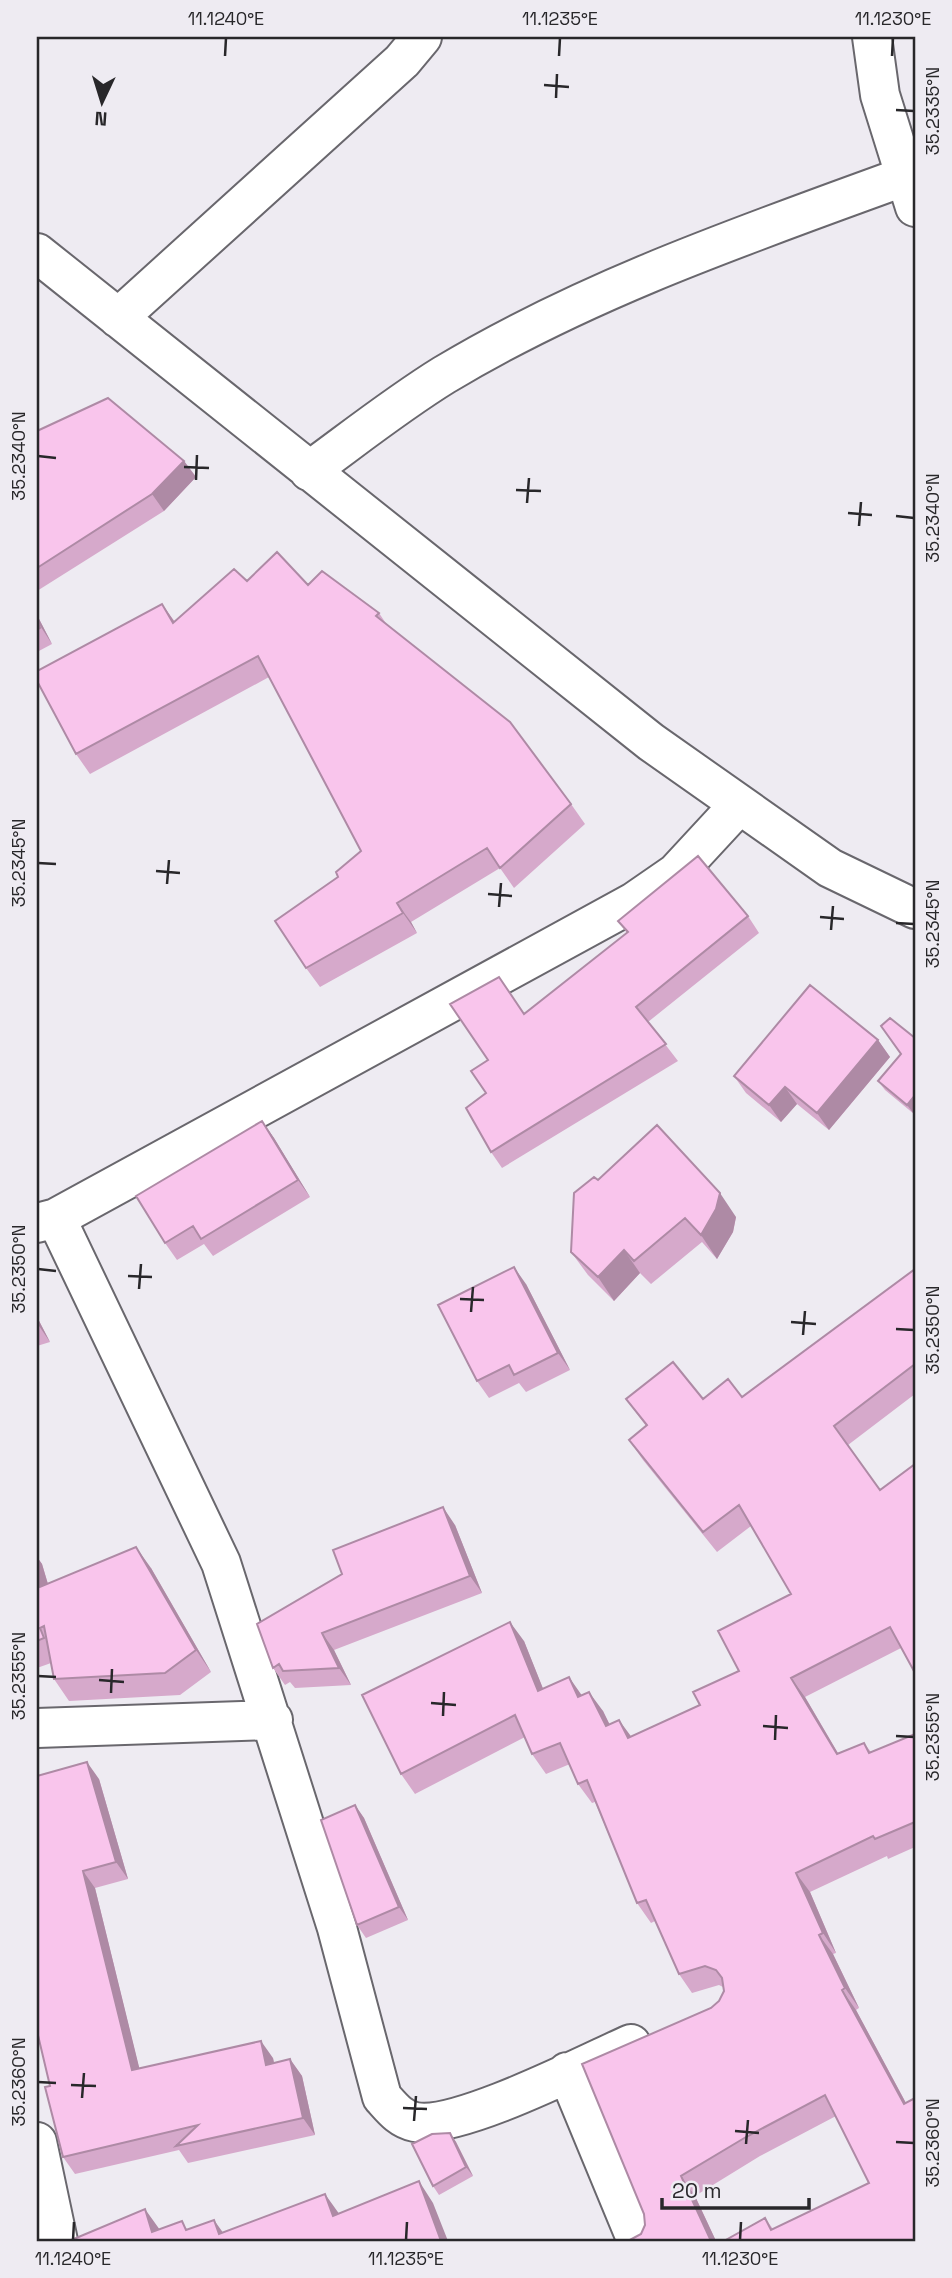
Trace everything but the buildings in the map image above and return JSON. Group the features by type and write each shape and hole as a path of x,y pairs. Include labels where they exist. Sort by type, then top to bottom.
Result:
{"street":[{"path":"118,318 402,61 422,37"},
{"path":"309,471 443,376 541,324 689,255 909,192 880,95 872,37"},
{"path":"37,254 599,702 738,806 830,868 915,909"},
{"path":"665,2029 455,2120 414,2122 397,2115 382,2096 337,1928 273,1720 244,1627 206,1528 46,1221 634,902 676,873 738,806"},
{"path":"37,1728 273,1720"},
{"path":"567,2072 637,2241"},
{"path":"37,2142 58,2241"}]}
